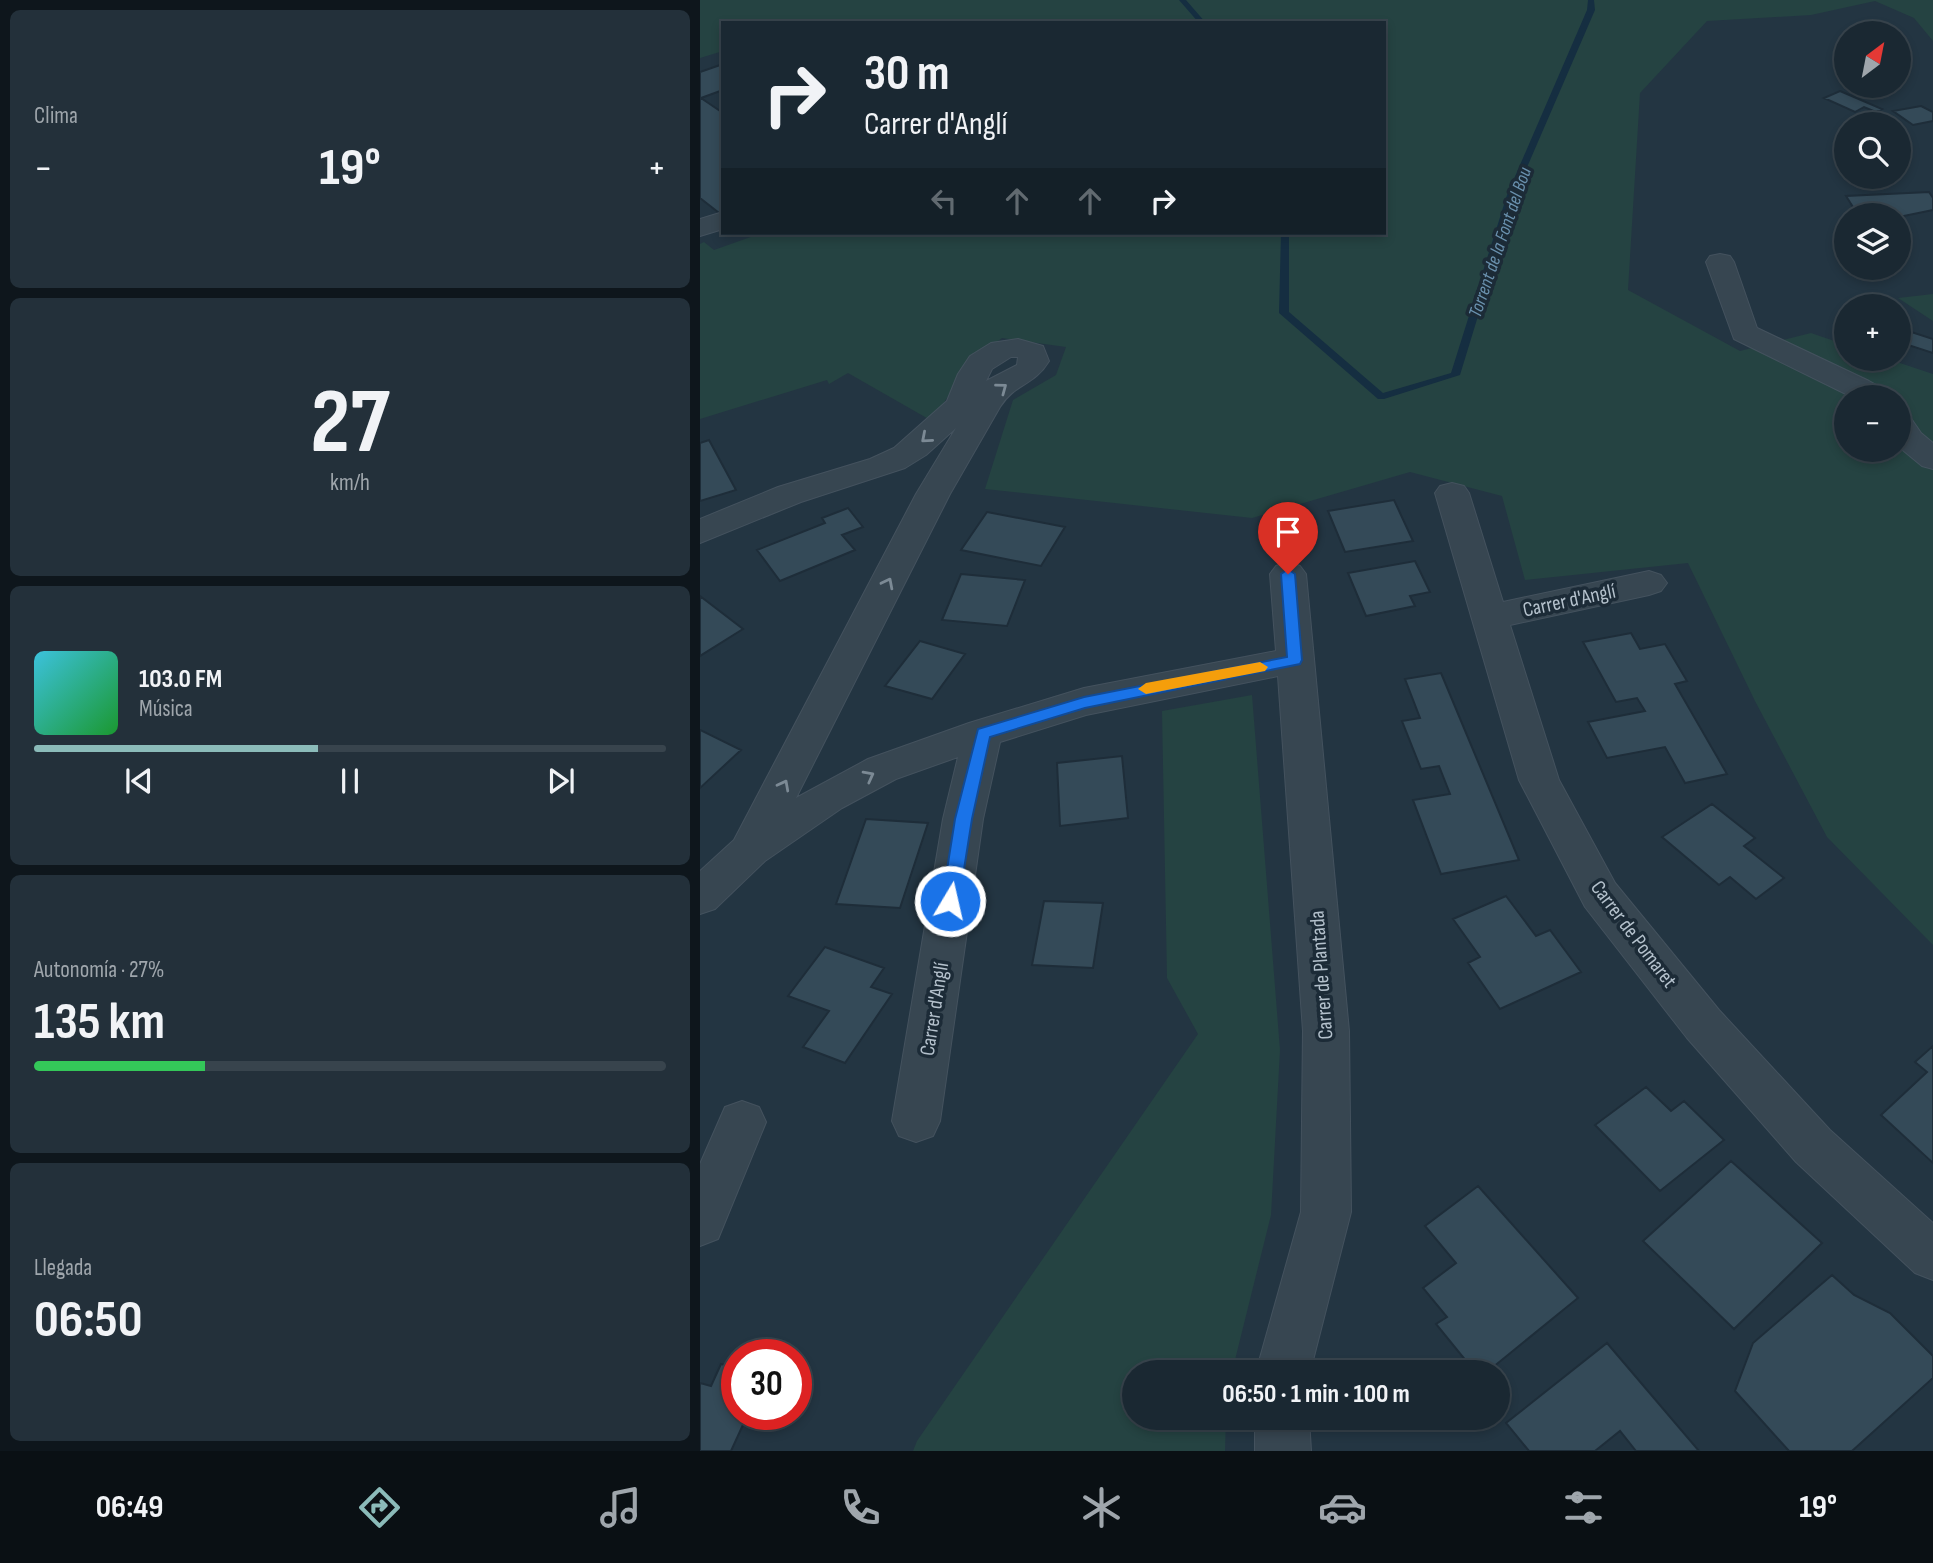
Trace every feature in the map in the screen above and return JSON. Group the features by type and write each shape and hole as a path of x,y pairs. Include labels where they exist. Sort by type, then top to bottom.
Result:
{"street":[{"path":"700,228 721,221"},
{"path":"1720,262 1744,333 1795,360 1853,385"},
{"path":"700,532 747,510 871,469 909,453 960,405 978,366 1001,350 1023,346 1032,352 1034,361 1028,371 997,387 933,494 749,851"},
{"path":"1911,441 1933,459"},
{"name":"Carrer de Pomaret","path":"1452,493 1539,780 1600,895 1703,1024 1813,1146 1933,1256"},
{"name":"Carrer de Plantada","path":"1286,1360 1326,1212 1326,1031 1288,574"},
{"name":"Carrer d'Anglí","path":"1490,617 1648,583"},
{"path":"700,897 749,851 828,797 882,769 983,733 1084,702 1294,660"},
{"name":"Carrer d'Anglí","path":"916,1121 963,819 983,733"},
{"path":"700,1222 742,1122"},
{"path":"1282,1430 1283,1451"}],"green space":[{"path":"700,0 1933,0 1933,41 1914,18 1875,1 1811,15 1707,21 1640,93 1628,290 1740,351 1811,333 1834,341 1834,371 1911,371 1911,367 1933,374 1933,945 1827,837 1755,701 1688,563 1525,580 1502,496 1410,472 1252,518 985,489 1013,400 1056,375 1066,347 1002,338 971,361 932,421 848,373 829,384 827,380 700,419 700,244 704,242 714,250 756,235 1386,235 1386,21 721,21 721,52 700,58"},
{"path":"1933,294 1933,321 1911,307 1911,297"},
{"path":"1252,695 1280,1050 1271,1215 1235,1360 1122,1360 1122,1430 1226,1430 1225,1451 913,1451 917,1441 1198,1034 1167,978 1162,711"}],"building":[{"path":"721,65 721,91 701,98 721,112 721,214 700,198 700,72"},
{"path":"1834,94 1834,98 1856,98 1882,109 1876,112 1864,107 1855,112 1824,98"},
{"path":"1921,106 1933,112 1933,121 1913,125 1911,112 1893,111"},
{"path":"1929,192 1933,198 1933,210 1911,215 1911,203 1850,203 1846,196"},
{"path":"1911,332 1933,339 1933,353 1911,346"},
{"path":"709,440 736,490 700,501 700,443"},
{"path":"1394,500 1413,541 1345,552 1328,511"},
{"path":"848,508 863,527 842,535 855,550 780,581 757,550 825,523 822,518"},
{"path":"987,512 1065,527 1041,566 961,550"},
{"path":"1415,561 1430,592 1410,596 1415,606 1366,616 1348,573"},
{"path":"961,574 1025,580 1007,626 942,620"},
{"path":"700,596 743,629 700,656"},
{"path":"1631,633 1640,649 1665,644 1687,681 1675,684 1727,774 1685,783 1665,747 1607,758 1588,722 1645,711 1637,698 1616,702 1583,642"},
{"path":"920,641 965,654 932,699 885,686"},
{"path":"1441,673 1519,860 1441,874 1413,800 1450,794 1439,766 1421,769 1402,721 1420,718 1405,679"},
{"path":"700,730 741,750 700,788"},
{"path":"1122,756 1128,818 1060,826 1057,763"},
{"path":"1712,804 1755,838 1744,846 1784,878 1756,899 1730,877 1719,885 1662,837"},
{"path":"866,819 928,823 900,908 836,904"},
{"path":"1506,896 1536,936 1550,930 1581,972 1500,1009 1468,963 1480,957 1453,919"},
{"path":"1044,901 1103,903 1093,968 1032,965"},
{"path":"825,947 884,968 871,987 892,994 845,1063 803,1047 829,1011 788,996"},
{"path":"1933,1046 1933,1163 1881,1115 1927,1072 1915,1062"},
{"path":"1646,1087 1671,1111 1684,1101 1724,1140 1660,1191 1595,1125"},
{"path":"1731,1161 1822,1243 1734,1329 1643,1241"},
{"path":"1478,1186 1578,1298 1502,1360 1465,1360 1436,1324 1447,1317 1423,1288 1456,1263 1425,1226"},
{"path":"1832,1275 1854,1295 1890,1313 1933,1356 1933,1378 1852,1451 1789,1451 1735,1391 1753,1343"},
{"path":"1607,1343 1699,1451 1636,1451 1620,1431 1595,1451 1529,1451 1510,1428 1510,1420"},
{"path":"721,1364 721,1430 741,1430 731,1451 700,1451 700,1383 711,1386"}],"waterway":[{"path":"1182,0 1201,21"},
{"name":"Torrent de la Font del Bou","path":"1285,235 1284,313 1381,397 1455,375 1511,195 1591,10 1591,0"}],"slow traffic":[{"path":"1146,689 1260,667"}],"route":[{"path":"950,901 963,819 983,733 1084,702 1294,660 1288,574"}]}
